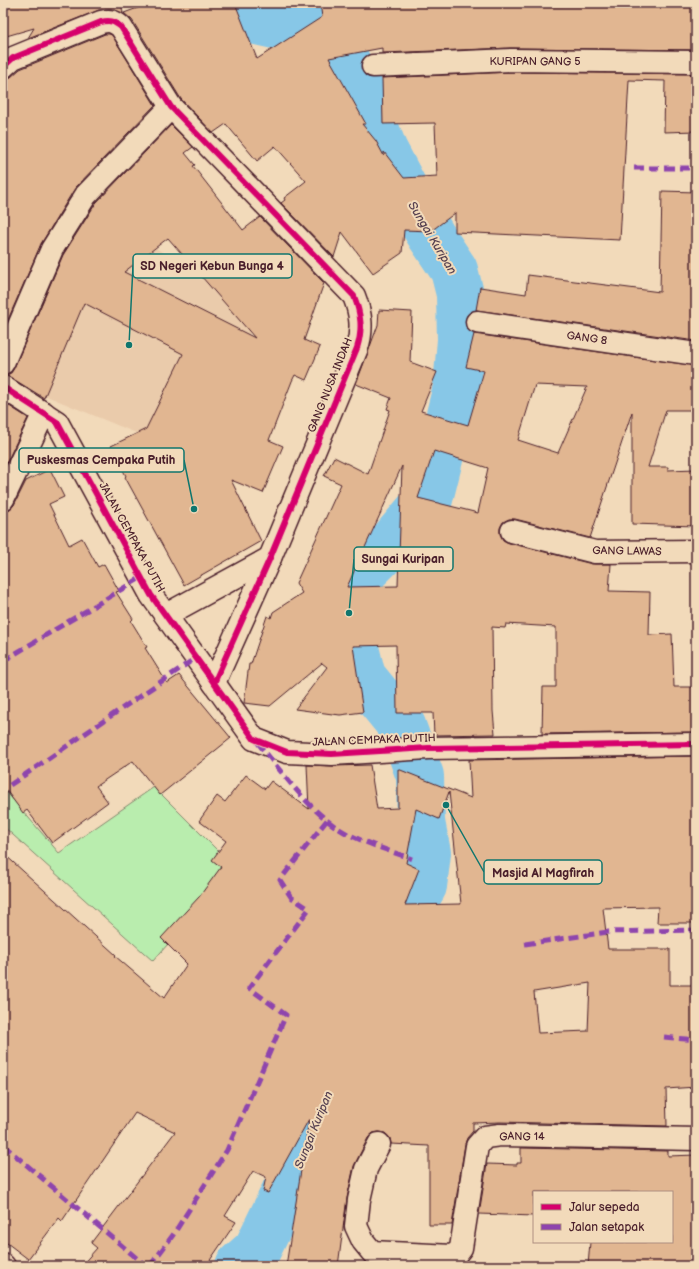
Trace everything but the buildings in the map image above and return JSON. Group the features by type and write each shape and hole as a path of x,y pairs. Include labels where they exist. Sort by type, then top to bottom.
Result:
{"street":[{"name":"GANG NUSA INDAH","path":"3,67 13,58 102,22 115,22 121,27 171,107 354,296 361,318 360,338 357,348 270,558 214,683"},
{"name":"KURIPAN GANG 5","path":"373,66 511,60 696,62"},
{"path":"3,363 52,249 86,195 171,107"},
{"name":"GANG 8","path":"477,322 696,354"},
{"name":"JALAN CEMPAKA PUTIH","path":"3,387 57,422 151,594 254,739 287,752 332,754 428,748 696,744"},
{"path":"3,499 44,413"},
{"name":"GANG LAWAS","path":"512,531 595,552 696,551"},
{"path":"166,615 270,558"},
{"name":"GANG 14","path":"379,1144 366,1170 359,1200 356,1226 363,1241 372,1252 452,1256 461,1248 477,1146 485,1137 500,1135 696,1139"}],"shaded area":[{"path":"91,204 258,317 187,454 3,378 3,374 61,233"}],"green space":[{"path":"154,787 235,868 153,961 3,826 3,788 59,853"}],"waterway":[{"name":"Sungai Kuripan","path":"250,3 257,21 284,27 303,22 320,24 335,41 356,80 384,151 414,208 454,270 460,294 461,340 457,387 429,499 392,543 357,578 349,613 354,644 362,677 402,726 420,776 421,822 427,853 423,886 398,925 367,955"},
{"name":"Sungai Kuripan","path":"239,1266 257,1250 287,1188 310,1147 329,1099"}],"marked path":[{"path":"634,168 696,168"},
{"path":"3,661 142,577"},
{"path":"10,785 197,657"},
{"path":"257,742 298,792 333,825 362,841 412,859"},
{"path":"150,1266 173,1235 227,1150 286,1015 249,988 309,909 291,897 280,880 327,820"},
{"path":"691,879 696,879"},
{"path":"525,944 608,932 696,930"},
{"path":"664,1037 696,1040"},
{"path":"3,1145 146,1266"}],"cycle path":[{"path":"3,67 13,58 101,22 109,21 116,23 121,27 171,107 354,296 360,315 361,328 357,348 270,558 214,683"},
{"path":"3,387 57,422 151,595 254,739 287,752 332,754 428,748 696,744"}],"place":[{"name":"SD Negeri Kebun Bunga 4","path":"129,345"},
{"name":"Puskesmas Cempaka Putih","path":"194,509"},
{"name":"Sungai Kuripan","path":"349,613"},
{"name":"Masjid Al Magfirah","path":"446,805"}]}
